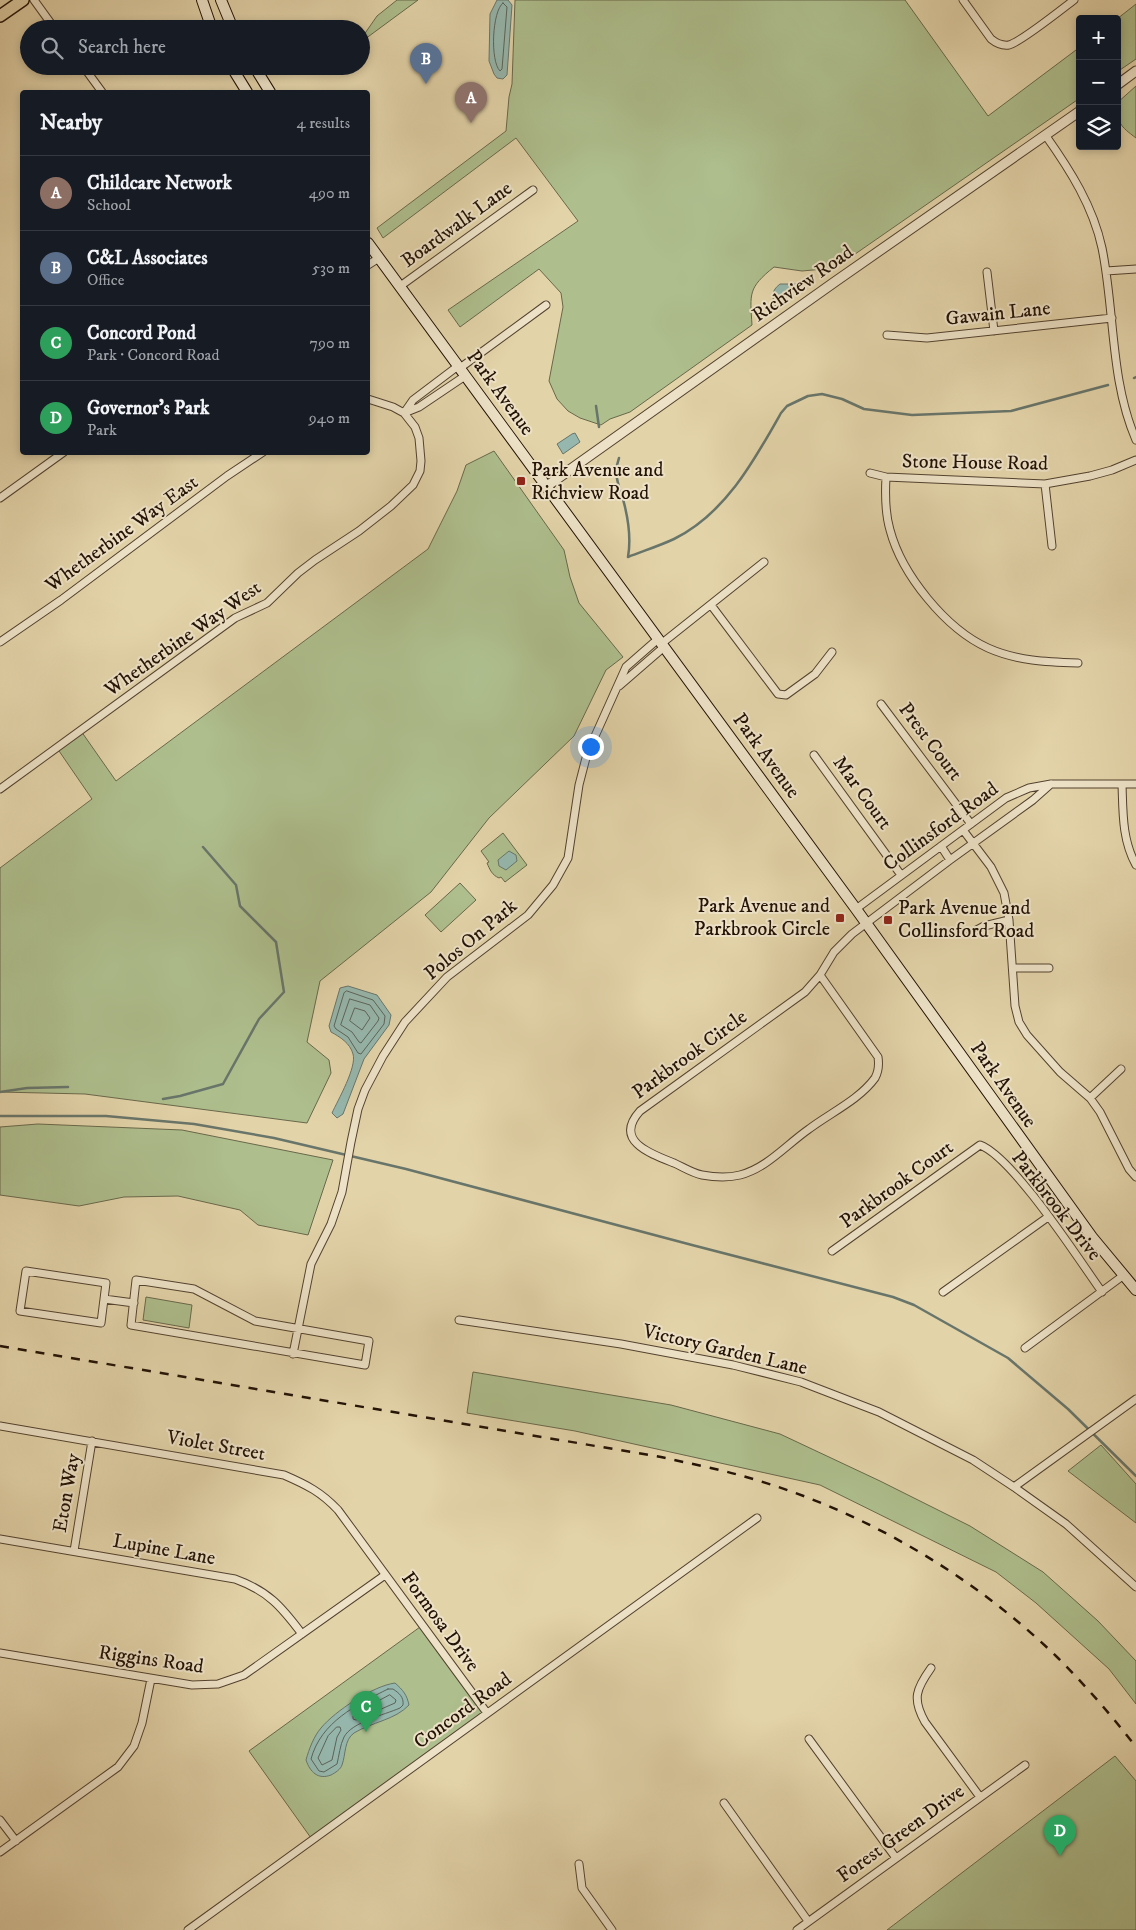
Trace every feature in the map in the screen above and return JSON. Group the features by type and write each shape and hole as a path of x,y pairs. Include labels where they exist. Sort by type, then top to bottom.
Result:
{"main road":[{"path":"0,16 23,0"},
{"path":"202,0 209,20"},
{"path":"221,0 229,20"},
{"path":"237,75 246,90"},
{"path":"260,75 269,90"},
{"name":"Park Avenue","path":"370,248 547,486 856,909 1092,1237 1136,1290"}],"street":[{"path":"34,0 48,20"},
{"path":"963,0 991,39 1003,45 1019,40 1074,0"},
{"path":"1121,82 1136,71"},
{"path":"90,75 101,90"},
{"name":"Richview Road","path":"547,486 836,281 1076,115"},
{"path":"1046,136 1069,170 1090,210 1102,247 1120,387 1127,420 1136,440"},
{"name":"Boardwalk Lane","path":"399,287 533,190"},
{"path":"370,264 378,258"},
{"path":"1106,271 1136,269"},
{"path":"988,272 994,331"},
{"path":"370,400 393,407 404,413 419,408 461,370 546,305"},
{"name":"Gawain Lane","path":"887,335 927,338 1112,318"},
{"path":"404,413 413,400 461,370"},
{"name":"Whetherbine Way West","path":"0,789 235,618 267,603 285,584 314,560 359,530 408,491 420,471 420,447 415,427 404,413"},
{"path":"0,498 60,455"},
{"name":"Whetherbine Way East","path":"0,642 61,600 220,481 259,455"},
{"name":"Stone House Road","path":"870,474 886,477 1044,484 1090,476 1112,470 1136,460"},
{"path":"886,477 886,509 895,545 908,572 945,619 965,635 987,648 1010,656 1035,661 1078,663"},
{"path":"1044,484 1052,546"},
{"name":"Polos On Park","path":"293,1354 311,1264 337,1210 348,1165 358,1109 365,1090 383,1056 405,1022 448,977 528,915 553,886 568,858 587,754 617,688 661,644 764,562"},
{"path":"711,605 781,696 786,695 815,674 832,652"},
{"name":"Prest Court","path":"881,704 971,824"},
{"name":"Mar Court","path":"814,755 901,875"},
{"name":"Collinsford Road","path":"856,909 1006,798 1029,788 1051,784 1136,784"},
{"name":"Collinsford Road","path":"866,923 1033,800 1051,784"},
{"path":"1122,784 1123,825 1127,844 1136,865"},
{"path":"963,830 999,882 1009,920 1014,968 1015,1006 1019,1022 1027,1035 1060,1072 1090,1098 1100,1112 1136,1177"},
{"path":"940,846 950,860"},
{"path":"971,933 984,926 1009,920"},
{"name":"Parkbrook Circle","path":"820,975 878,1056 879,1066 876,1076 871,1083 852,1100 796,1138 774,1157 756,1168 739,1175 700,1175 648,1153 637,1144 631,1134 631,1128 640,1111 805,992 820,975 834,952 866,923"},
{"path":"1014,968 1049,968"},
{"path":"1090,1098 1121,1069"},
{"name":"Parkbrook Drive","path":"980,1145 986,1147 999,1157 1025,1185 1102,1292"},
{"name":"Parkbrook Court","path":"832,1251 980,1145"},
{"path":"943,1292 1048,1217"},
{"path":"26,1271 106,1283 104,1299 101,1323 20,1310 26,1271"},
{"path":"1025,1348 1124,1275"},
{"path":"136,1280 194,1289 255,1322 298,1329 369,1341 365,1365 131,1325 136,1280"},
{"path":"104,1299 134,1303"},
{"name":"Victory Garden Lane","path":"459,1320 621,1344 733,1365 801,1382 879,1412 973,1460 1014,1487 1066,1524 1136,1587"},
{"path":"1014,1487 1136,1399"},
{"name":"Violet Street","path":"0,1426 284,1475 307,1485 325,1496 338,1510 385,1575"},
{"name":"Eton Way","path":"74,1551 92,1441"},
{"name":"Concord Road","path":"188,1930 757,1518"},
{"name":"Lupine Lane","path":"0,1539 224,1576 251,1584 273,1599 302,1634"},
{"name":"Riggins Road","path":"0,1653 192,1685 218,1684 244,1675 385,1575"},
{"name":"Formosa Drive","path":"385,1575 487,1714"},
{"path":"931,1668 918,1690 916,1700 919,1711 980,1797"},
{"path":"0,1852 108,1776 124,1760 134,1746 142,1724 151,1679"},
{"path":"809,1739 896,1858"},
{"name":"Forest Green Drive","path":"797,1930 1025,1764"},
{"path":"724,1802 808,1921"},
{"path":"0,1820 16,1841"},
{"path":"579,1864 582,1888 612,1930"}],"green space":[{"path":"397,0 418,0 370,35 370,26 377,16"},
{"path":"515,0 905,0 988,116 1076,50 1076,101 835,268 802,271 774,267 759,280 752,292 752,325 630,412 610,419 601,425 580,418 568,411 557,399 549,381 563,307 561,293 539,269 460,327 448,310 578,221 516,138 383,238 377,228 506,131 512,84"},
{"path":"1136,4 1136,59 1121,69 1121,60 1121,16"},
{"path":"1136,86 1136,138 1121,125 1121,99"},
{"path":"494,451 564,550 570,577 579,603 623,657 606,670 574,736 489,818 431,892 320,981 307,1042 329,1060 331,1073 307,1123 85,1094 0,1092 0,868 92,799 57,748 81,731 116,781 428,549 457,491 466,465"},
{"path":"503,833 527,865 505,882 501,877 497,877 492,872 487,863 489,862 481,851"},
{"path":"460,883 476,900 441,932 425,915"},
{"path":"38,1124 182,1130 333,1160 308,1235 258,1225 240,1210 178,1196 124,1197 79,1206 0,1195 0,1127"},
{"path":"146,1297 192,1305 189,1328 143,1320"},
{"path":"473,1372 671,1405 780,1434 970,1526 1043,1572 1098,1621 1136,1661 1136,1704 1109,1669 1036,1603 996,1572 820,1485 575,1431 467,1413"},
{"path":"1101,1445 1136,1484 1136,1523 1068,1471"},
{"path":"420,1627 483,1713 311,1838 249,1751"},
{"path":"1115,1756 1136,1781 1136,1930 887,1930"}],"water":[{"path":"497,0 508,0 512,5 507,75 503,79 497,78 489,61 490,14"},
{"path":"780,284 801,284 800,287 775,306 773,294"},
{"path":"575,433 580,442 563,454 557,444"},
{"path":"509,851 516,855 517,861 506,870 499,866 498,860"},
{"path":"348,986 377,995 391,1015 389,1025 364,1059 343,1114 337,1118 332,1113 350,1075 353,1054 352,1050 341,1038 331,1032 329,1026 340,988"},
{"path":"395,1683 404,1693 409,1705 390,1718 354,1733 348,1739 343,1761 336,1772 326,1776 315,1774 306,1760 316,1735 327,1721 355,1700 376,1689"}],"waterway":[{"path":"628,557 674,539 708,516 723,501 749,467 781,413 787,406 808,396 822,394 842,399 864,409 912,415 1011,411 1108,385"},
{"path":"596,406 599,427"},
{"path":"619,458 616,471 628,526 628,557"},
{"path":"163,1099 223,1084 259,1019 284,992 276,942 240,906 236,885 203,847"},
{"path":"0,1092 27,1088 68,1087"},
{"path":"0,1116 106,1116 194,1124 274,1138 406,1169 893,1297 914,1305 1008,1358 1068,1409 1136,1476"}],"railway":[{"path":"0,1346 661,1457 730,1472 783,1489 826,1505 869,1525 950,1571 988,1598 1024,1627 1079,1679 1136,1747"}],"place":[{"name":"C&L Associates","path":"426,84"},
{"name":"Childcare Network","path":"471,123"},
{"name":"Park Avenue and Richview Road","path":"521,481"},
{"name":"Park Avenue and Parkbrook Circle","path":"840,918"},
{"name":"Park Avenue and Collinsford Road","path":"888,920"},
{"name":"Concord Pond","path":"366,1732"},
{"name":"Governor's Park","path":"1060,1856"}]}
